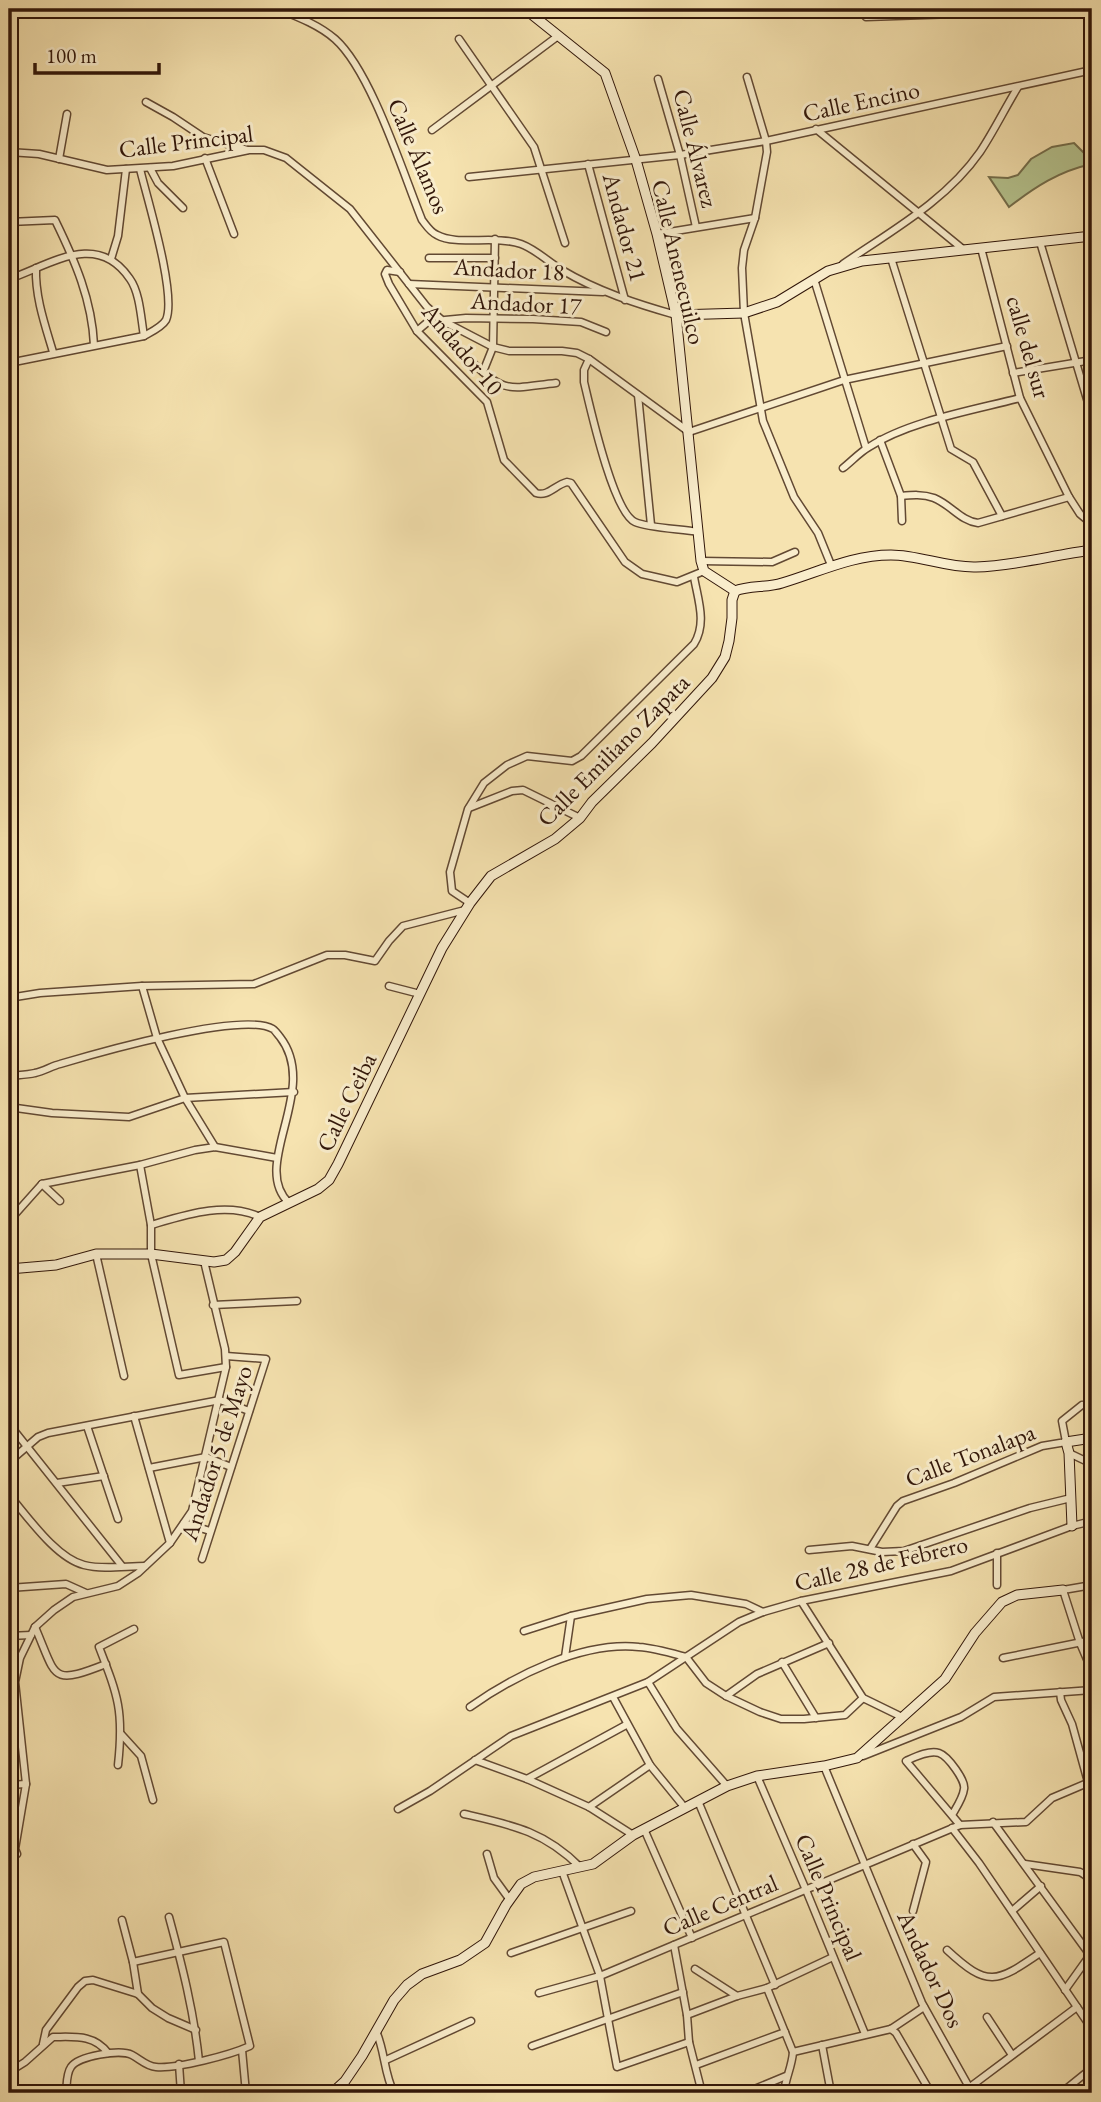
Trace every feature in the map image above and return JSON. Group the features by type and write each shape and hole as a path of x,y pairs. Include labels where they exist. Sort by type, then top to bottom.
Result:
{"street":[{"name":"Calle Álamos","path":"280,9 318,26 346,51 372,96 422,220 437,236 453,239 495,239 522,244 561,270 607,292 676,315"},
{"name":"Calle Anenecuilco","path":"525,9 605,73 636,160 676,315 702,566"},
{"path":"866,17 906,12 955,14 990,9"},
{"path":"432,130 558,36"},
{"path":"459,39 534,147 565,243"},
{"name":"Calle Encino","path":"469,177 680,155 766,141 1092,70"},
{"path":"747,77 766,141 766,161 755,218 744,250 744,313 763,421 794,497 818,533 831,565"},
{"name":"Calle Álvarez","path":"658,79 680,155 696,227"},
{"path":"836,269 920,212 953,184 979,153 1018,87"},
{"path":"146,102 203,137 248,150"},
{"path":"59,159 67,114"},
{"path":"816,129 964,250"},
{"name":"Calle Principal","path":"9,152 59,159 107,170 150,168 248,150 264,150 286,158 350,209 436,315 493,347"},
{"path":"205,158 234,234"},
{"name":"Andador 21","path":"588,164 625,300"},
{"path":"150,168 158,183 183,208"},
{"path":"111,259 118,236 126,169"},
{"path":"9,363 53,352 144,336 161,326 166,319 166,279 141,169"},
{"path":"657,234 755,218"},
{"path":"9,222 55,220 72,255 90,307 94,345"},
{"path":"676,315 744,313 777,302 814,279 862,261 1092,237"},
{"path":"482,373 493,347 495,239"},
{"path":"1040,242 1092,416"},
{"name":"calle del sur","path":"981,248 1020,398 1069,497 1080,514 1092,524"},
{"path":"9,279 72,255 94,253 111,259 131,280 144,336"},
{"path":"429,258 495,258"},
{"path":"891,258 951,449 973,462 1002,516"},
{"path":"36,268 38,300 53,352"},
{"name":"Andador 10","path":"400,272 390,269 385,274 417,331 487,402 504,460 536,494 542,495 560,484 571,483 625,562 635,571 677,582 694,577"},
{"path":"814,279 866,448"},
{"name":"Andador 18","path":"409,284 607,292"},
{"path":"417,331 436,315"},
{"name":"Andador 17","path":"443,320 494,318 580,322 606,332"},
{"path":"493,347 509,351 577,353 689,432 844,380 1007,346"},
{"path":"589,359 584,370 584,382 604,458 615,490 631,519 698,532"},
{"path":"1013,373 1092,360"},
{"path":"471,361 482,373 507,388 556,383"},
{"path":"638,395 651,525"},
{"path":"843,468 880,440 940,419 1020,398"},
{"path":"880,440 901,496 902,521"},
{"path":"901,496 919,495 935,499 971,522 978,523 1069,497"},
{"path":"702,566 735,591 781,584 831,565 864,557 892,555 957,567 974,567 1092,550"},
{"path":"702,566 772,562 795,552"},
{"path":"9,998 40,993 142,986 254,984 327,955 345,955 376,961 403,926 467,907 452,891 450,872 468,809 485,783 507,765 527,756 572,761 581,756 694,644 702,623 694,577 702,566"},
{"name":"Calle Emiliano Zapata","path":"467,907 491,876 555,839 580,818 592,802 712,678 725,657 735,591"},
{"path":"468,809 512,791 523,790 580,818"},
{"name":"Calle Ceiba","path":"204,1261 226,1260 260,1217 318,1189 329,1180 442,948 467,907"},
{"path":"142,986 157,1038 185,1098 215,1147"},
{"path":"389,986 420,994"},
{"path":"9,1076 36,1073 58,1064 216,1025 262,1026 274,1029 284,1043 292,1064 294,1092 277,1158 276,1182 281,1196 289,1203"},
{"path":"9,1107 52,1113 129,1117 185,1098 294,1092"},
{"path":"9,1222 42,1184 215,1147 277,1158"},
{"path":"140,1165 151,1225 151,1254 179,1375 226,1367"},
{"path":"42,1184 60,1201"},
{"path":"151,1225 206,1211 245,1212 260,1217"},
{"path":"96,1254 124,1376"},
{"path":"9,1269 56,1265 96,1254 151,1254 204,1261 226,1356 220,1400 206,1457 192,1511 184,1523 170,1543 138,1573 118,1586 74,1597 54,1610 35,1627 20,1658 12,1683 26,1784 15,1850 17,1853"},
{"path":"213,1305 297,1301"},
{"name":"Andador 5 de Mayo","path":"202,1559 266,1359 226,1356"},
{"path":"9,1462 48,1433 220,1400 250,1411"},
{"path":"1072,1526 1069,1453 1062,1421 1082,1405"},
{"path":"134,1416 170,1543"},
{"path":"9,1424 122,1566"},
{"path":"87,1426 118,1518"},
{"path":"1066,1442 1092,1438"},
{"name":"Calle Tonalapa","path":"870,1549 897,1506 903,1501 1042,1446 1066,1442"},
{"path":"1069,1453 1092,1464"},
{"path":"149,1468 206,1457 231,1467"},
{"path":"57,1483 104,1476"},
{"path":"9,1495 64,1556 83,1565 97,1567 145,1566"},
{"path":"809,1550 852,1546 882,1552 904,1551 1071,1498"},
{"name":"Calle 28 de Febrero","path":"398,1809 430,1791 511,1736 648,1682 739,1622 763,1612 801,1601 951,1571 1092,1521"},
{"path":"184,1523 210,1531"},
{"path":"997,1553 997,1585"},
{"path":"9,1588 66,1584 86,1593"},
{"path":"858,1758 945,1679 975,1633 1002,1602 1017,1595 1092,1585"},
{"path":"1063,1590 1092,1671"},
{"path":"524,1632 570,1616 647,1599 691,1595 746,1604 763,1612"},
{"path":"801,1601 863,1698 902,1717"},
{"path":"565,1657 570,1616"},
{"path":"35,1627 54,1671 64,1678 106,1664"},
{"path":"118,1765 121,1734 118,1699 99,1647 134,1629"},
{"path":"9,1636 31,1635"},
{"path":"1003,1658 1092,1640"},
{"path":"726,1696 757,1674 829,1643"},
{"path":"470,1707 502,1684 565,1657 613,1647 638,1647 686,1657 706,1683 726,1696 780,1719 845,1715 863,1698"},
{"path":"782,1662 816,1718"},
{"path":"648,1682 677,1729 727,1786"},
{"path":"332,2093 345,2081 394,2000 407,1985 422,1974 460,1960 485,1943 521,1884 534,1877 593,1864 633,1835 727,1786 757,1776 858,1758 961,1717 994,1697 1092,1689"},
{"path":"1060,1692 1090,1781"},
{"path":"613,1697 650,1765 685,1808"},
{"path":"527,1779 626,1725"},
{"path":"121,1734 141,1756 153,1800"},
{"path":"952,1815 964,1785 963,1779 944,1756 931,1753 906,1761 960,1825"},
{"path":"475,1760 527,1779 589,1807 633,1835"},
{"path":"589,1807 650,1765"},
{"name":"Andador Dos","path":"824,1766 924,2007 969,2087"},
{"name":"Calle Principal","path":"757,1776 865,2034"},
{"name":"Calle Central","path":"539,1993 600,1976 960,1825 1026,1822 1052,1798 1090,1781"},
{"path":"9,1785 26,1784"},
{"path":"698,1801 775,1984"},
{"path":"464,1814 519,1826 566,1853 580,1867"},
{"path":"993,1822 1090,1955 1065,1990"},
{"path":"952,1828 1092,2029"},
{"path":"644,1829 692,1938"},
{"path":"913,1844 926,1862 913,1911"},
{"path":"487,1854 494,1878 510,1900"},
{"path":"1025,1864 1086,1875 1092,1898"},
{"path":"562,1871 600,1976 617,2067 689,2042"},
{"path":"1012,1911 1041,1886"},
{"path":"511,1953 631,1911"},
{"path":"169,1917 196,2031 199,2062"},
{"path":"122,1920 138,1994"},
{"path":"66,2093 71,2066 108,2053 131,2054 152,2067 199,2062 250,2046 224,1942 133,1962"},
{"path":"674,1945 687,2015 689,2042 702,2093"},
{"path":"947,1950 970,1972 983,1977 996,1977 1013,1971 1040,1953"},
{"path":"687,2015 767,1988 834,1957"},
{"path":"695,1969 737,1996"},
{"path":"43,2044 46,2029 78,1986 93,1980 138,1994 160,2013 196,2031"},
{"path":"767,1988 793,2052 784,2093"},
{"path":"532,2046 683,1992"},
{"path":"793,2052 891,2029 924,2007"},
{"path":"961,2093 1077,2007"},
{"path":"987,2017 1012,2055"},
{"path":"386,2060 471,2021"},
{"path":"891,2029 931,2093"},
{"path":"376,2031 386,2060 389,2084 394,2093"},
{"path":"696,2065 785,2032"},
{"path":"9,2073 53,2036 89,2038 102,2045 108,2053"},
{"path":"822,2045 831,2093"},
{"path":"242,2050 246,2093"},
{"path":"179,2064 181,2093"},
{"path":"1061,2093 1092,2068"},
{"path":"745,2093 786,2076"},
{"path":"658,2093 664,2093"}],"green space":[{"path":"1074,143 1092,164 1048,181 1009,207 989,177 1008,178 1018,175 1031,159 1052,147"}]}
